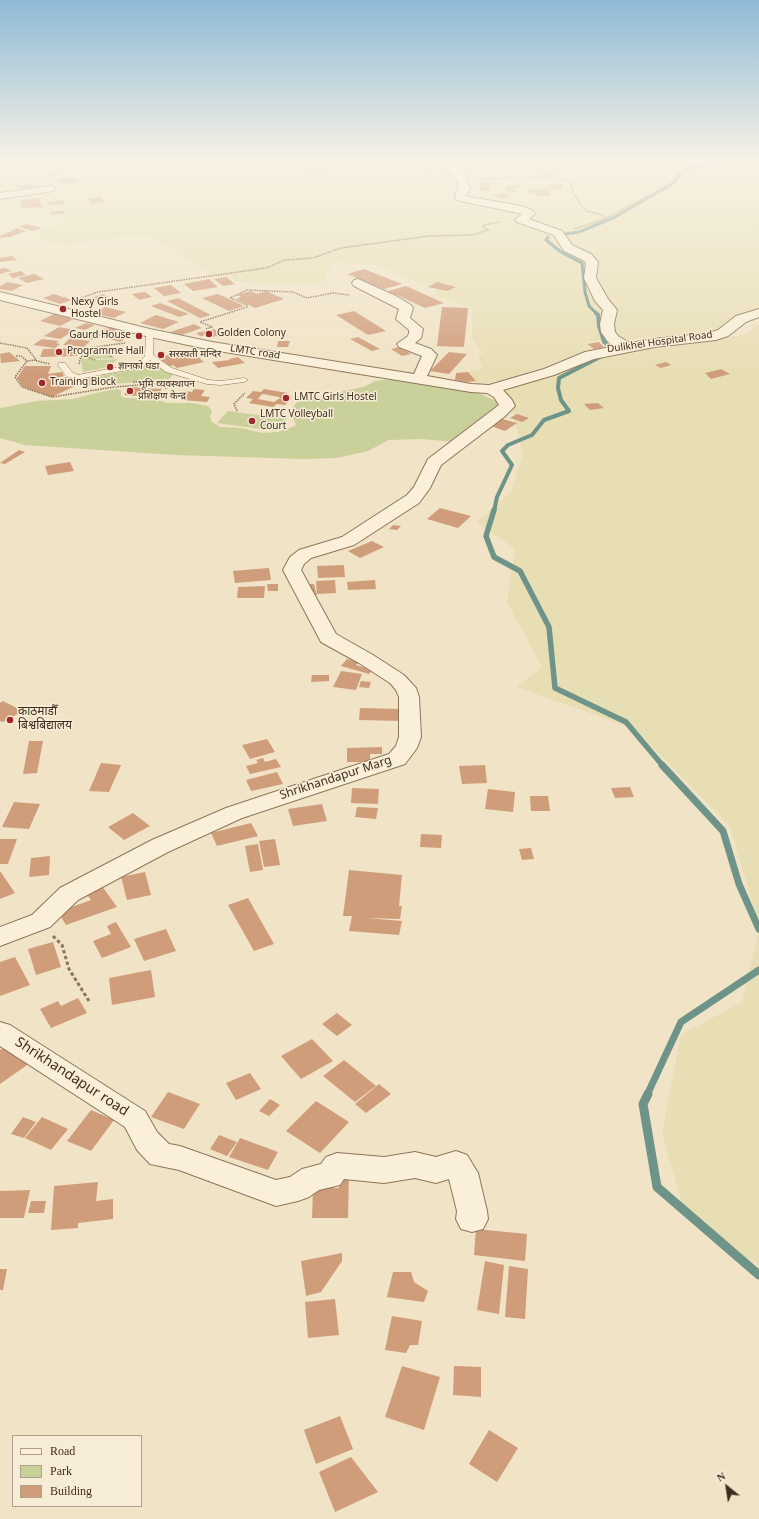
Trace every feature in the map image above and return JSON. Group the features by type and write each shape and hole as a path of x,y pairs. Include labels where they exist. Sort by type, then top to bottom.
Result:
{"street":[{"path":"555,232 558,233 568,248 588,257 592,262 590,278 599,296 610,310 607,324 608,332 613,339 625,348"},
{"path":"362,285 406,308 403,319 416,329 416,333 414,338 404,344 426,352 430,355 419,378"},
{"name":"LMTC road","path":"0,296 150,336 490,389"},
{"name":"Dulikhel Hospital Road","path":"490,389 550,372 580,358 603,352 711,337 723,333 741,319 759,313"},
{"name":"Shrikhandapur Marg","path":"0,937 41,921 69,894 160,846 234,812 397,759 406,748 410,737 409,697 406,688 397,679 366,659 328,638 292,570 296,561 305,554 348,541 414,499 422,488 434,462 499,414 507,406 505,400 499,394 490,389"},
{"name":"Shrikhandapur road","path":"0,1032 135,1119 147,1141 161,1155 180,1158 276,1193 298,1188 312,1178 329,1176 337,1166 384,1170 415,1165 436,1170 456,1164 462,1173 472,1211 472,1219"}],"lane":[{"path":"62,365 73,377 85,377 136,366 144,362 149,356 150,336"},
{"path":"149,356 169,370 207,382 221,383 244,380"}],"path":[{"path":"57,310 89,294 98,292 266,268 285,260 313,258 341,248 372,243 430,236 472,235 482,232"},
{"path":"558,233 563,232"},
{"path":"177,339 212,327 200,322 247,307 247,305 230,298 247,290 293,292 307,298 333,293 351,295 360,291 362,285"},
{"path":"16,356 21,356 27,361 36,360 46,364 62,365 80,363 80,359 87,348 150,336"},
{"path":"0,343 27,348 36,360"},
{"path":"41,921 44,927 62,945 69,969 89,1001"}],"shaded area":[{"path":"41,232 759,232 759,309 742,313 713,332 641,338 614,344 605,340 584,343 592,349 508,379 478,384 468,372 483,369 478,357 483,353 472,339 472,307 454,303 435,295 436,289 377,266 339,262 331,264 324,281 310,285 241,282 214,276 152,236 114,238 70,244 39,241"},
{"path":"759,324 759,925 730,826 636,730 517,687 542,667 507,602 515,549 477,522 511,492 523,455 511,404 500,390 613,353 651,345 745,335"},
{"path":"759,931 759,1266 685,1214 662,1133 681,1035 742,1002"}],"green space":[{"path":"105,346 103,354 115,358 96,359 84,355 88,348"},
{"path":"82,356 96,360 118,359 108,367 83,372"},
{"path":"150,362 174,374 169,379 163,380 85,386 79,380 138,369"},
{"path":"392,379 477,392 496,401 498,406 456,442 421,439 389,440 368,451 336,458 303,459 176,455 25,445 0,438 0,408 37,401 73,399 118,389 121,391 121,396 125,398 154,399 168,403 191,403 208,406 212,411 210,417 212,422 220,427 241,428 263,433 278,432 295,426 296,424 290,413 296,403 303,398 313,396 322,398 334,396 343,391 364,387 375,381"},
{"name":"LMTC Volleyball Court","path":"228,411 286,419 276,431 217,423"}],"building":[{"path":"9,232 24,232 11,237 0,238 0,236"},
{"path":"12,256 17,260 0,262 0,258"},
{"path":"6,268 11,271 0,274 0,269"},
{"path":"364,269 402,284 384,289 347,274"},
{"path":"21,271 26,275 13,278 8,274"},
{"path":"34,274 44,279 27,283 18,278"},
{"path":"226,277 235,284 223,286 214,279"},
{"path":"209,279 218,287 193,291 184,284"},
{"path":"7,282 23,285 12,291 0,289 0,286"},
{"path":"437,282 456,287 447,291 428,287"},
{"path":"171,285 181,293 164,296 154,288"},
{"path":"406,286 444,303 425,308 388,291"},
{"path":"251,291 257,294 266,291 284,299 255,308 236,299 241,297 237,295"},
{"path":"145,292 152,297 139,300 132,294"},
{"path":"54,294 63,297 58,299 64,297 72,300 60,304 43,298"},
{"path":"103,294 109,297 95,301 89,299"},
{"path":"218,294 244,306 229,311 202,298"},
{"path":"178,298 211,315 200,318 167,301"},
{"path":"160,303 189,314 179,317 151,306"},
{"path":"105,307 126,312 114,318 93,313"},
{"path":"442,307 468,308 464,347 437,346"},
{"path":"354,311 386,331 368,335 336,315"},
{"path":"54,314 74,319 60,326 40,321"},
{"path":"156,315 179,322 163,329 140,323"},
{"path":"86,323 95,325 85,330 75,328"},
{"path":"194,324 202,328 179,336 170,332"},
{"path":"112,325 122,327 109,334 99,332"},
{"path":"59,327 75,330 60,339 44,336"},
{"name":"Golden Colony","path":"214,329 222,335 212,337 209,335 200,336 196,333"},
{"path":"85,331 101,335 91,340 75,335"},
{"path":"106,334 125,339 120,342 101,337"},
{"path":"358,337 380,349 372,351 350,339"},
{"path":"70,338 90,341 84,347 63,345"},
{"path":"42,339 59,341 56,343 60,344 55,348 33,345"},
{"path":"278,341 290,341 288,347 277,347"},
{"path":"599,342 604,347 594,349 587,344"},
{"path":"400,347 411,354 402,356 391,349"},
{"name":"Programme Hall","path":"78,348 77,356 40,357 43,349"},
{"path":"190,350 204,362 177,368 173,365 168,367 160,360 166,359 157,355 162,354 164,356"},
{"path":"9,352 20,361 1,363 0,354"},
{"path":"449,352 467,354 449,374 430,371"},
{"path":"238,357 245,363 218,368 212,362 230,360 229,359"},
{"path":"666,362 671,365 661,368 655,365"},
{"name":"Training Block","path":"25,366 51,366 48,374 62,372 64,376 53,379 75,386 52,397 23,387 17,378"},
{"path":"721,369 730,374 711,379 705,373"},
{"path":"468,372 476,381 467,382 455,380 456,373"},
{"path":"129,387 162,389 156,397 124,395"},
{"path":"194,389 205,390 201,396 210,397 207,402 182,400 184,396 180,396 184,391 192,392"},
{"name":"LMTC Girls Hostel","path":"264,389 288,393 285,396 292,397 285,405 277,404 273,407 249,403 253,399 246,398 253,391 261,392","holes":["263,394 280,398 274,402 258,399"]},
{"path":"598,403 604,408 590,410 584,404"},
{"path":"517,414 529,418 522,422 510,418"},
{"path":"502,419 517,423 505,431 491,426"},
{"path":"19,450 25,452 5,464 0,463"},
{"path":"70,462 74,471 48,475 45,466"},
{"path":"440,508 471,516 458,528 427,519"},
{"path":"393,525 401,526 397,530 389,529"},
{"path":"372,541 384,547 360,558 348,551"},
{"path":"344,565 345,577 318,578 317,566"},
{"path":"269,568 271,580 235,583 233,571"},
{"path":"335,580 336,593 317,594 316,581"},
{"path":"375,580 376,589 348,590 347,582"},
{"path":"267,584 278,584 278,591 268,591"},
{"path":"308,584 314,584 317,595 310,596"},
{"path":"265,586 264,598 237,598 238,587"},
{"path":"347,659 359,662 356,665 373,670 369,674 341,666"},
{"path":"341,671 362,674 356,690 333,687"},
{"path":"312,675 329,675 329,681 311,682"},
{"path":"361,681 371,682 369,688 359,687"},
{"path":"3,701 23,711 3,722 0,721 0,703"},
{"path":"360,708 402,709 401,721 359,720"},
{"path":"267,739 275,752 250,759 242,745"},
{"path":"29,741 43,741 37,773 23,774"},
{"path":"382,747 382,754 370,754 370,762 347,762 347,748"},
{"path":"263,758 265,762 276,759 281,767 250,774 246,766 258,763 256,760"},
{"path":"101,763 121,765 109,792 89,791"},
{"path":"485,765 487,783 462,784 459,766"},
{"path":"277,772 283,784 251,791 246,780"},
{"path":"630,787 634,797 615,798 611,788"},
{"path":"352,788 379,789 378,804 351,803"},
{"path":"488,789 515,792 513,812 485,809"},
{"path":"530,796 548,796 550,811 531,811"},
{"path":"14,802 40,804 29,829 2,827"},
{"path":"322,804 327,821 293,826 288,809"},
{"path":"357,807 378,808 376,819 355,817"},
{"path":"133,813 150,826 124,840 108,827"},
{"path":"251,823 258,836 217,846 211,833"},
{"path":"421,834 442,835 441,848 420,847"},
{"path":"0,839 17,839 8,864 0,864"},
{"path":"275,839 280,865 264,867 259,841"},
{"path":"258,844 263,870 250,872 245,846"},
{"path":"531,848 534,859 522,860 519,849"},
{"path":"50,856 49,875 29,877 31,858"},
{"path":"349,870 402,875 399,906 402,906 400,919 366,918 402,921 399,935 349,931 352,916 343,916"},
{"path":"0,871 15,893 0,899"},
{"path":"145,872 151,895 127,900 121,877"},
{"path":"102,886 117,907 66,925 58,912 91,900 86,893"},
{"path":"248,898 274,944 254,951 228,905"},
{"path":"116,922 131,947 102,958 93,941 111,934 107,926"},
{"path":"166,929 176,951 144,961 134,939"},
{"path":"53,942 61,967 36,975 28,949"},
{"path":"15,957 30,985 0,996 0,962"},
{"path":"151,970 155,997 112,1005 109,978"},
{"path":"78,998 87,1013 51,1028 40,1009 58,1001 61,1006"},
{"path":"337,1013 352,1025 337,1036 322,1024"},
{"path":"312,1039 333,1061 301,1079 281,1056"},
{"path":"9,1044 30,1063 0,1084 0,1050"},
{"path":"344,1060 376,1086 355,1102 323,1076"},
{"path":"250,1073 261,1089 236,1100 226,1083"},
{"path":"379,1084 391,1094 366,1113 355,1104"},
{"path":"168,1092 200,1104 184,1129 151,1117"},
{"path":"270,1099 280,1105 269,1116 259,1111"},
{"path":"316,1101 349,1122 320,1153 286,1131"},
{"path":"91,1110 114,1120 91,1151 67,1141"},
{"path":"23,1117 36,1122 24,1138 11,1134"},
{"path":"42,1117 68,1129 51,1150 25,1138"},
{"path":"219,1135 237,1142 227,1156 210,1149"},
{"path":"240,1138 278,1152 268,1170 229,1157"},
{"path":"340,1173 349,1173 348,1218 312,1218 313,1188 339,1188"},
{"path":"98,1182 96,1201 113,1199 113,1219 78,1223 78,1228 51,1230 54,1186"},
{"path":"30,1190 24,1218 0,1218 0,1191"},
{"path":"31,1201 46,1201 44,1213 28,1213"},
{"path":"476,1229 527,1234 525,1261 474,1255"},
{"path":"342,1253 342,1261 321,1292 306,1296 301,1261"},
{"path":"485,1261 504,1265 499,1314 477,1310"},
{"path":"509,1266 528,1269 525,1319 505,1317"},
{"path":"0,1269 7,1269 3,1290 0,1290"},
{"path":"393,1272 411,1272 414,1282 428,1291 424,1302 387,1297"},
{"path":"335,1299 339,1335 308,1338 305,1302"},
{"path":"392,1316 422,1321 418,1345 410,1345 406,1353 385,1350"},
{"path":"402,1366 440,1377 424,1430 385,1417"},
{"path":"454,1366 481,1367 481,1397 453,1395"},
{"path":"340,1416 353,1449 316,1464 304,1430"},
{"path":"489,1430 518,1448 497,1482 469,1464"},
{"path":"351,1457 378,1492 335,1512 319,1472"}],"waterway":[{"path":"564,234 579,232"},
{"path":"548,237 546,240 561,252 582,263 585,292 589,306 598,315 599,326 604,342 610,346"},
{"path":"494,511 497,497 512,465 502,451 508,445 532,435 544,420 569,411 561,400 558,388 559,378 602,356"},
{"path":"494,510 486,536 494,557 520,571 549,627 555,688 626,722 663,766"},
{"path":"662,765 723,831 739,884 759,929"},
{"path":"647,1095 681,1022 759,970"},
{"path":"648,1094 643,1104 657,1187 759,1275"}],"place":[{"name":"Nexy Girls Hostel","path":"63,309"},
{"name":"Golden Colony","path":"209,334"},
{"name":"Gaurd House","path":"139,336"},
{"name":"Programme Hall","path":"59,352"},
{"name":"सरस्वती मन्दिर","path":"161,355"},
{"name":"ज्ञानको घडा","path":"110,367"},
{"name":"Training Block","path":"42,383"},
{"name":"भूमि व्यवस्थापन प्रशिक्षण केन्द्र","path":"130,391"},
{"name":"LMTC Girls Hostel","path":"286,398"},
{"name":"LMTC Volleyball Court","path":"252,421"},
{"name":"काठमाडौँ बिश्वबिद्यालय","path":"10,720"}]}
